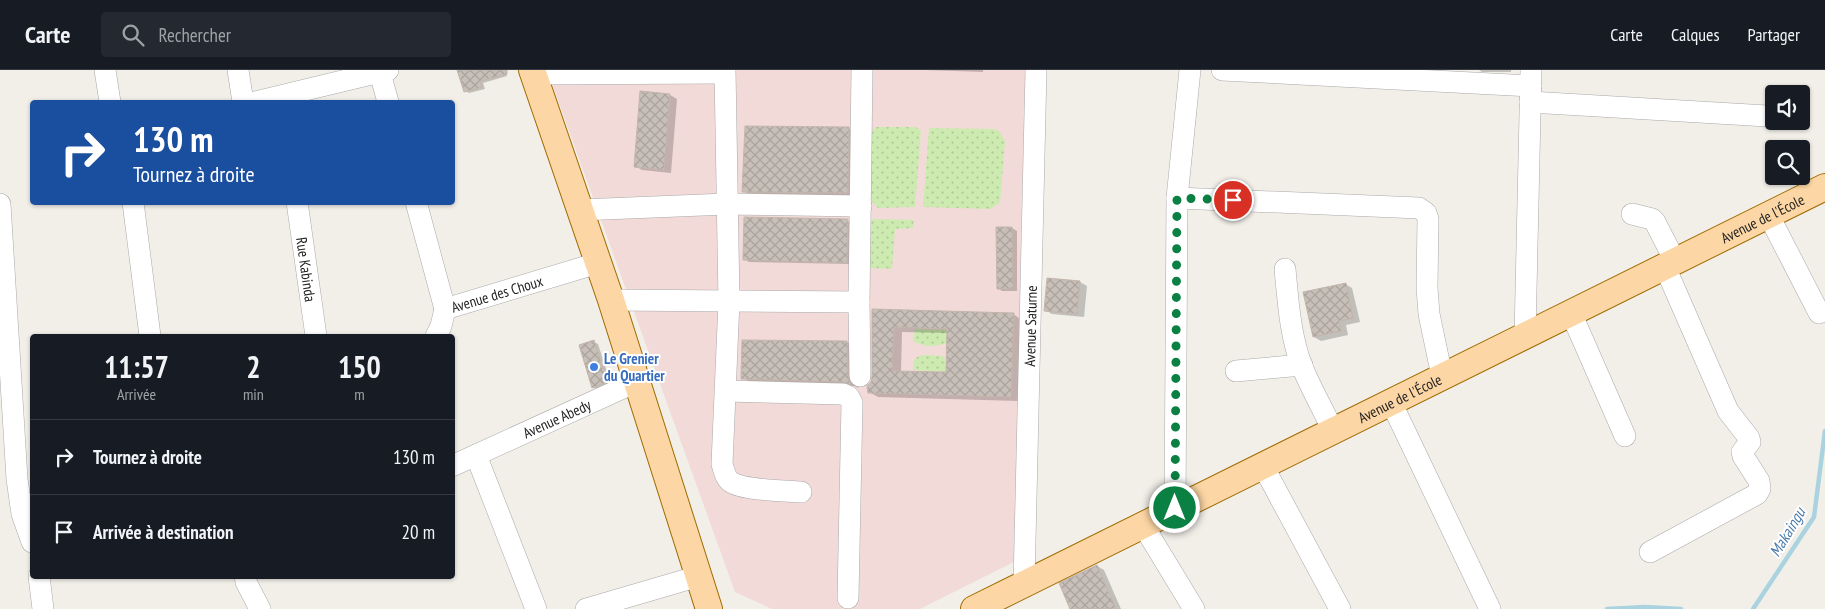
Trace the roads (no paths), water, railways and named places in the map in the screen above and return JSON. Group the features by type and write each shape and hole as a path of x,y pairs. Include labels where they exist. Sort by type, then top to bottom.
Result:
{"main road":[{"path":"533,72 611,300 709,609"},
{"name":"Avenue de l'École","path":"974,609 1003,603 1024,584 1825,187"}],"street":[{"path":"105,70 110,100"},
{"path":"238,70 243,100"},
{"path":"860,376 862,70"},
{"name":"Avenue Saturne","path":"1024,584 1036,70"},
{"path":"1175,508 1177,198 1190,70"},
{"path":"1222,70 1531,86 1765,116"},
{"path":"281,100 352,75 384,71 388,100"},
{"path":"533,72 724,71 729,301 722,464 725,475 730,482 742,486 801,492"},
{"path":"1525,335 1531,86"},
{"path":"1177,198 1419,208 1423,210 1428,219 1430,314 1442,376"},
{"path":"0,204 17,479 22,514 30,536"},
{"path":"580,210 727,204 861,206"},
{"path":"133,205 150,334"},
{"name":"Rue Kabinda","path":"297,205 316,334"},
{"name":"Avenue des Choux","path":"417,205 445,310 598,264"},
{"path":"1632,214 1652,218 1656,222 1670,264 1728,411 1749,438 1750,442 1742,452 1759,481 1760,490 1757,494 1650,552"},
{"path":"1768,214 1819,313"},
{"path":"1285,269 1290,314 1302,365 1333,431"},
{"path":"611,300 859,302"},
{"path":"437,334 445,310"},
{"path":"1571,313 1625,436"},
{"path":"1236,371 1302,365"},
{"name":"Avenue Abedy","path":"455,465 636,382"},
{"path":"726,391 843,394 850,397 852,403 848,598"},
{"path":"1391,402 1490,609"},
{"path":"476,455 536,609"},
{"path":"1264,466 1340,609"},
{"path":"1143,525 1194,609"},
{"path":"586,609 699,576"},
{"path":"40,579 43,609"},
{"path":"246,579 260,609"}],"waterway":[{"name":"Makaingu","path":"1753,609 1814,517 1825,431"},
{"name":"Makaingu","path":"1607,609 1645,607 1681,609"}],"place":[{"name":"Le Grenier du Quartier","path":"594,367"}]}
